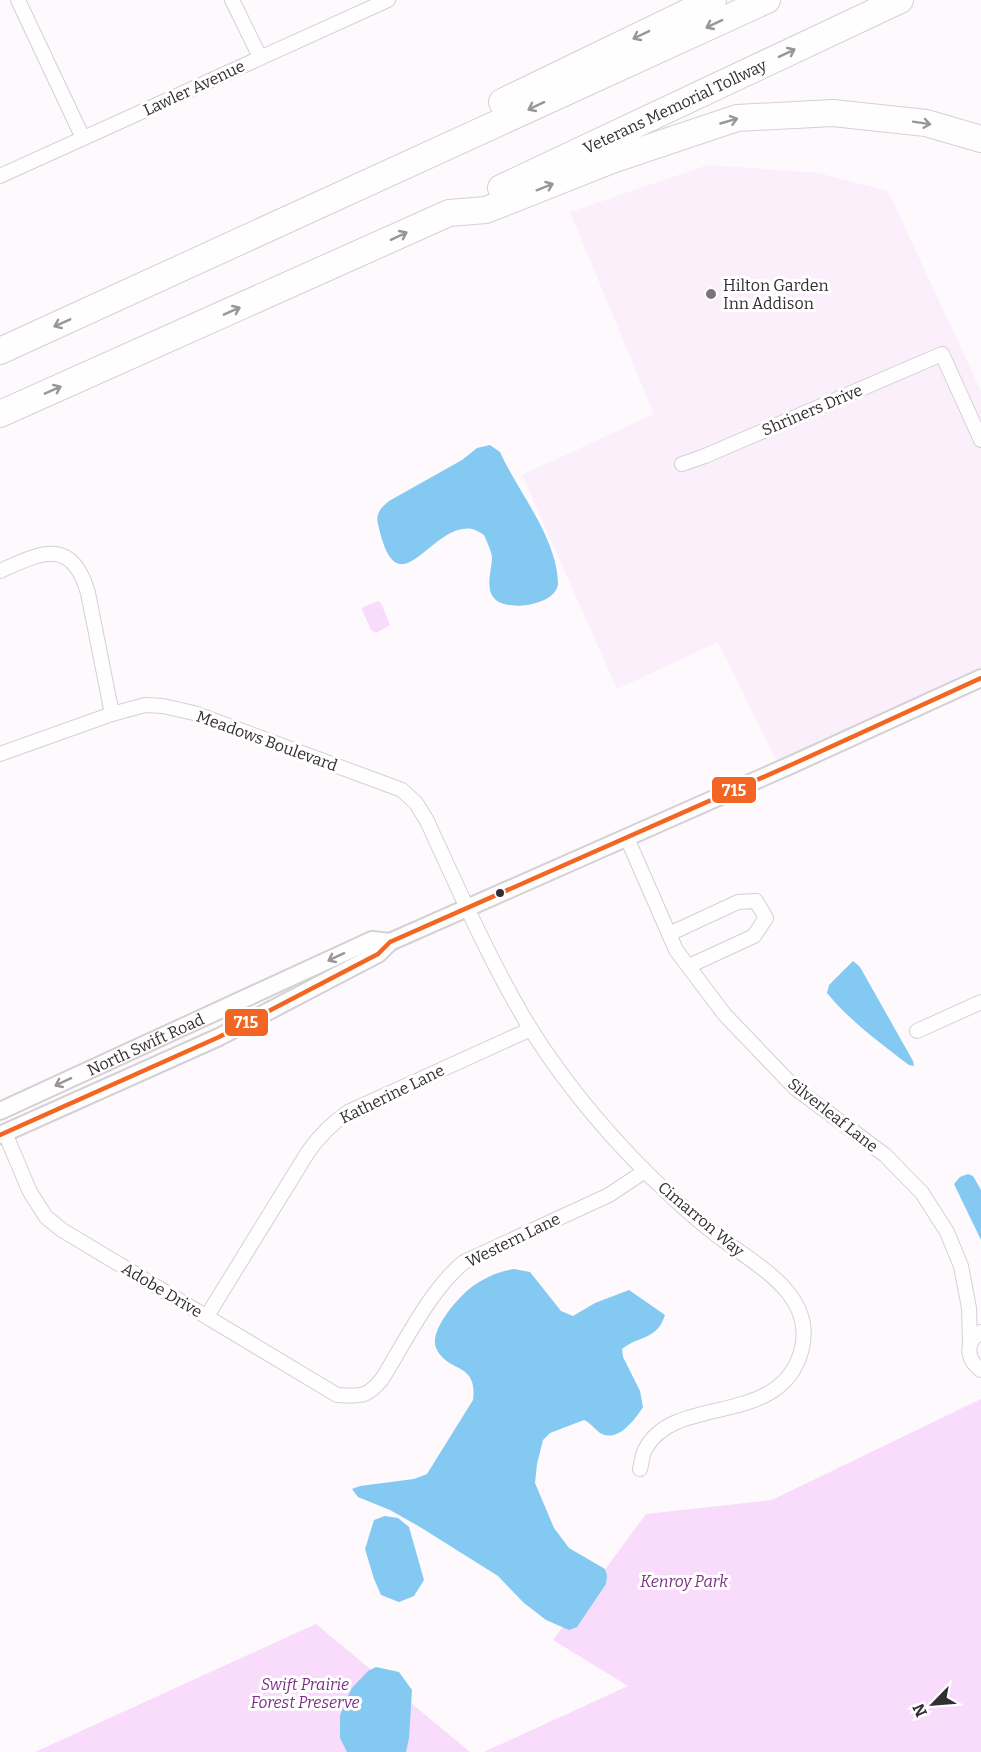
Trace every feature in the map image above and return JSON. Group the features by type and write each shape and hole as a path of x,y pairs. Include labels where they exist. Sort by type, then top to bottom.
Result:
{"highway":[{"path":"116,298 180,261 712,0"},
{"path":"0,351 767,0"},
{"name":"Veterans Memorial Tollway","path":"0,414 449,213 900,0"},
{"path":"449,213 486,210 612,160 737,118 833,113 926,123 981,139"}],"street":[{"path":"18,0 83,138"},
{"path":"232,0 260,57"},
{"name":"Lawler Avenue","path":"0,176 388,0"},
{"name":"Shriners Drive","path":"682,464 714,453 942,354 981,440"},
{"path":"0,571 35,555 56,553 74,564 83,577 112,714"},
{"name":"North Swift Road","path":"3,1134 219,1037 378,954 390,942 981,678"},
{"name":"Meadows Boulevard","path":"0,754 112,714 145,705 164,706 194,713 402,790 416,803 427,821 468,908"},
{"name":"Silverleaf Lane","path":"627,838 676,950 725,1015 795,1088 885,1155 922,1192 947,1232 961,1266 969,1308 970,1358 981,1370"},
{"path":"669,934 738,902 756,901 766,918 754,936 689,966"},
{"name":"Cimarron Way","path":"468,908 531,1029 589,1109 645,1171 718,1236 788,1290 802,1317 803,1341 797,1363 782,1383 773,1390 735,1407 688,1417 668,1427 656,1435 645,1448 640,1470"},
{"name":"North Swift Road","path":"0,1111 372,940 390,942"},
{"path":"917,1031 981,1002"},
{"name":"Katherine Lane","path":"207,1316 308,1152 333,1122 348,1112 531,1029"},
{"name":"Adobe Drive","path":"3,1134 30,1192 46,1217 62,1230 337,1395 364,1395"},
{"name":"Western Lane","path":"364,1395 374,1389 382,1379 436,1292 447,1277 464,1262 609,1195 645,1171"},
{"path":"970,1343 981,1332"}],"shaded area":[{"path":"708,165 818,173 888,191 981,391 981,671 779,765 718,642 617,689 522,475 654,414 570,212"}],"green space":[{"path":"378,601 390,625 376,633 371,630 362,610 363,607"},
{"name":"Kenroy Park","path":"981,1399 981,1752 484,1752 628,1686 553,1640 646,1514 772,1500"},
{"name":"Swift Prairie Forest Preserve","path":"316,1624 470,1752 35,1752"}],"water":[{"path":"490,445 500,452 544,531 556,565 558,582 556,590 550,596 531,604 520,606 500,603 491,594 489,584 492,562 484,535 472,529 457,531 442,538 417,558 405,564 395,562 386,550 378,524 378,513 389,501 462,460 477,448"},
{"path":"853,961 860,967 914,1066 909,1065 866,1031 827,993 829,985"},
{"path":"968,1174 973,1176 981,1190 981,1240 954,1184 960,1177"},
{"path":"514,1269 530,1272 561,1311 573,1316 595,1303 629,1290 665,1315 662,1323 653,1333 622,1349 623,1357 640,1391 643,1407 626,1428 615,1435 608,1436 600,1433 584,1420 550,1433 543,1440 535,1483 554,1528 569,1548 605,1569 607,1576 606,1584 577,1627 569,1630 546,1620 524,1603 498,1576 390,1510 358,1497 352,1489 414,1479 427,1474 473,1400 471,1379 467,1373 448,1362 436,1348 437,1331 457,1301 473,1286 492,1275"},
{"path":"385,1516 398,1518 409,1527 424,1580 414,1596 399,1602 381,1595 365,1549 374,1520"},
{"path":"376,1667 399,1672 412,1690 406,1752 347,1752 340,1738 340,1715 351,1689 368,1671"}],"transit line":[{"name":"715","path":"0,1135 219,1037 378,954 390,942 793,764 981,678"}],"place":[{"name":"Hilton Garden Inn Addison","path":"711,294"}]}
